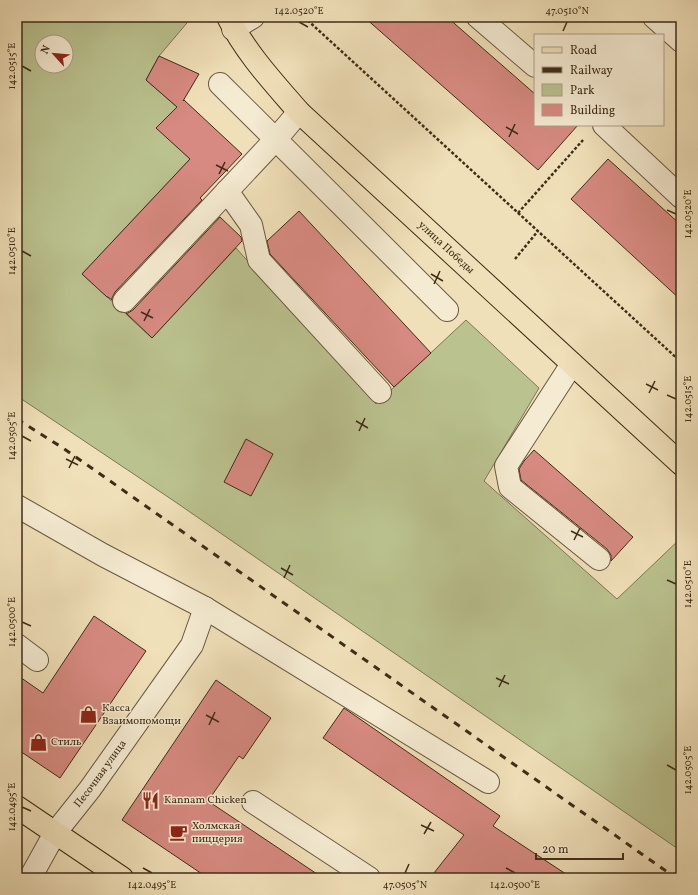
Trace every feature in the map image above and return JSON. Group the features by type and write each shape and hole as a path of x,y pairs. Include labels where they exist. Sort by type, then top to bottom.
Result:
{"main road":[{"name":"улица Победы","path":"230,23 265,74 299,112 681,464"},
{"path":"17,807 122,878"}],"street":[{"path":"230,23 253,17"},
{"path":"478,17 534,65"},
{"path":"654,17 681,41"},
{"path":"220,84 447,310"},
{"path":"124,301 276,139 299,112"},
{"path":"605,126 681,197"},
{"path":"227,191 251,225 258,260 380,392"},
{"path":"572,364 506,466 510,487 599,559"},
{"path":"17,506 103,555 205,608 488,782"},
{"name":"Песочная улица","path":"30,878 56,833 90,789 192,645 205,608"},
{"path":"17,645 37,660"},
{"path":"253,802 369,878"}],"path":[{"path":"304,17 681,362"},
{"path":"518,214 586,137"},
{"path":"515,259 538,231"}],"green space":[{"path":"17,17 192,17 159,56 146,80 177,107 157,128 190,159 82,274 152,338 236,248 376,404 466,320 539,388 484,481 617,599 681,538 681,851 174,501 17,396"}],"building":[{"path":"364,17 447,17 534,93 534,126 577,126 538,170"},
{"path":"159,56 199,74 183,101 184,100 242,154 200,198 202,200 115,292 112,300 82,274 190,159 156,128 177,107 146,80"},
{"path":"608,159 681,225 681,300 571,199"},
{"path":"299,211 431,353 394,387 270,254 267,241"},
{"path":"220,217 241,237 242,241 152,338 126,313 133,310"},
{"path":"246,439 273,454 251,496 224,482"},
{"path":"534,450 633,537 611,561 611,555 607,549 521,480 519,469"},
{"path":"94,616 146,651 60,778 17,749 17,675 43,693"},
{"path":"216,680 271,718 243,759 239,756 208,801 323,878 208,878 122,820"},
{"path":"344,708 500,816 493,826 572,878 430,878 464,835 323,738"}],"railway":[{"path":"17,419 63,448 676,878"}],"place":[{"name":"Касса Взаимопомощи","path":"89,714"},
{"name":"Стиль","path":"38,742"},
{"name":"Kannam Chicken","path":"151,800"},
{"name":"Холмская пиццерия","path":"179,832"}]}
